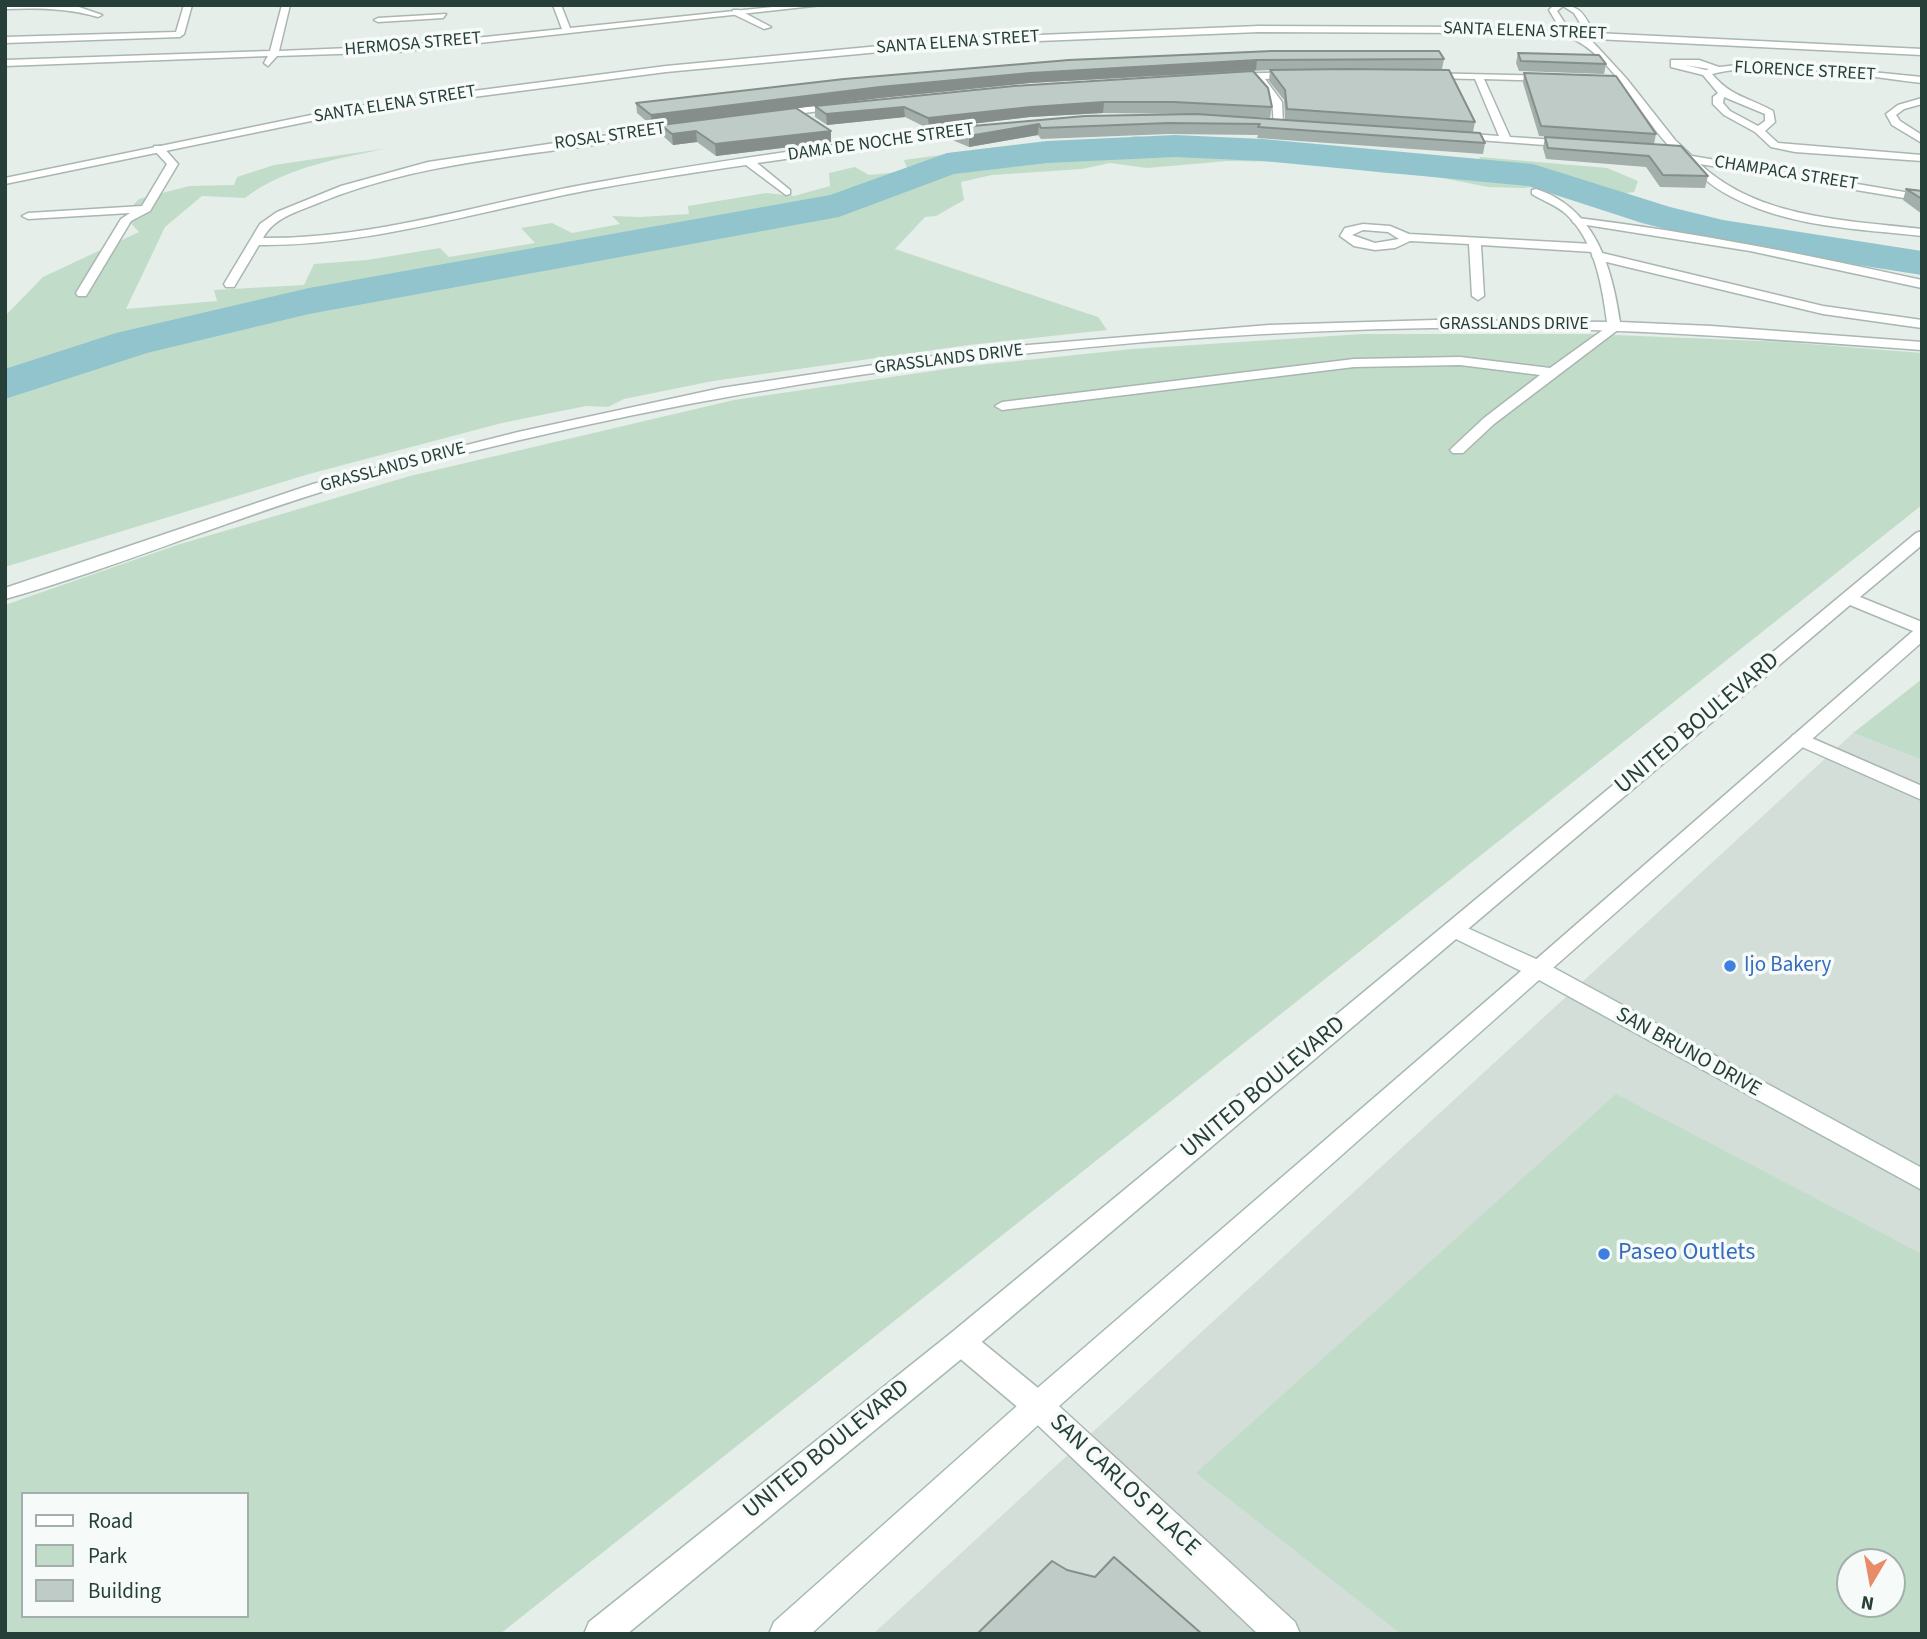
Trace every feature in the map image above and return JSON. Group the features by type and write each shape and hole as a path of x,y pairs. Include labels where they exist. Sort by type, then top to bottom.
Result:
{"street":[{"path":"5,40 180,34 188,5"},
{"path":"268,64 274,54 286,5"},
{"path":"557,5 566,30"},
{"name":"HERMOSA STREET","path":"5,63 274,54 375,40 566,30 655,16 818,5"},
{"path":"1560,5 1553,10 1564,30"},
{"path":"1566,5 1577,11 1587,34 1660,131 1685,155"},
{"path":"5,7 59,7 88,10 98,15"},
{"path":"734,9 767,27"},
{"path":"375,40 378,16 443,16"},
{"name":"SANTA ELENA STREET","path":"5,170 333,105 469,84 701,58 953,36 1086,28 1257,23 1564,30 1587,34 1922,49"},
{"name":"SANTA ELENA STREET","path":"5,181 350,110 666,69 965,41 1259,29 1564,30"},
{"path":"1706,73 1674,65 1674,62 1699,63 1717,69"},
{"name":"FLORENCE STREET","path":"1759,130 1770,122 1770,113 1750,102 1723,93 1706,73 1717,69 1807,70 1922,80"},
{"path":"1217,78 1307,75"},
{"path":"1412,75 1557,78"},
{"path":"1256,76 1271,89 1278,100 1278,124"},
{"path":"1478,76 1506,140"},
{"path":"1609,79 1623,80"},
{"path":"1723,93 1718,97 1718,104 1727,113 1759,130 1775,145 1796,149 1922,158"},
{"path":"1922,101 1901,107 1891,114 1896,123 1922,139"},
{"path":"756,116 850,106"},
{"path":"796,111 817,125"},
{"path":"1264,123 1291,125"},
{"name":"ROSAL STREET","path":"230,284 264,226 281,214 377,178 453,161 702,124"},
{"name":"DAMA DE NOCHE STREET","path":"254,241 351,238 582,188 847,146 985,128"},
{"path":"1438,135 1587,146"},
{"path":"837,139 847,146"},
{"path":"82,293 127,219 146,209 173,164 158,148"},
{"path":"1668,151 1685,155"},
{"name":"CHAMPACA STREET","path":"1685,155 1922,198"},
{"name":"CHAMPACA STREET","path":"1685,155 1708,177 1734,194 1771,209 1874,229 1922,233"},
{"path":"748,162 786,192"},
{"path":"1458,450 1489,421 1614,326 1610,293 1595,252 1578,220 1567,210 1536,192"},
{"path":"28,216 146,209"},
{"path":"1578,220 1760,247 1922,284"},
{"path":"1405,237 1595,252 1823,310 1922,324"},
{"path":"1475,241 1478,296"},
{"name":"GRASSLANDS DRIVE","path":"5,594 319,487 518,436 721,392 980,353 1269,328 1436,324 1711,330 1922,346"},
{"path":"1002,406 1354,363 1460,361 1555,373"},
{"name":"UNITED BOULEVARD","path":"601,1634 961,1342 1922,536"},
{"path":"786,1634 1038,1406 1922,630 1848,598"},
{"path":"1800,739 1922,793"},
{"name":"SAN BRUNO DRIVE","path":"1454,929 1537,969 1922,1180"},
{"name":"SAN CARLOS PLACE","path":"961,1342 1038,1406 1283,1634"}],"shaded area":[{"name":"Paseo Outlets","path":"1853,733 1922,760 1922,1634 873,1634"}],"green space":[{"path":"1132,136 1436,156 1440,162 1477,164 1480,157 1607,168 1638,181 1634,192 1614,195 1546,185 1524,188 1488,187 1427,175 1384,173 1304,162 1228,161 1147,168 1110,163 1082,169 992,175 961,182 964,200 936,216 925,217 895,249 1098,317 1107,330 969,345 713,381 624,399 608,407 586,406 502,423 309,474 5,567 5,316 43,277 139,232 123,215 139,199 189,186 234,185 237,177 274,165 389,148 295,171 245,198 202,196 165,227 126,309 217,301 214,290 304,285 314,264 367,260 440,248 449,257 535,243 521,228 552,223 572,233 620,224 612,216 689,214 688,206 766,193 794,196 830,186 829,173 855,167 869,175 908,171 904,160 999,147 1004,152 1138,144"},
{"path":"1363,334 1591,334 1785,342 1922,353 1922,505 500,1634 5,1634 5,605 177,545 410,476 734,400 960,367 1132,349"},
{"path":"1922,679 1922,760 1853,733"},
{"path":"1616,1094 1922,1254 1922,1634 1401,1634 1196,1473"}],"building":[{"path":"1272,51 1439,51 1444,59 1257,60 1030,73 880,87 651,115 636,103 844,79 1069,60"},
{"path":"1518,53 1599,55 1606,64 1521,61"},
{"path":"1270,70 1449,70 1475,122 1287,109 1285,90"},
{"path":"1253,71 1268,88 1272,107 1104,102 928,118 904,107 826,114 815,106 1014,86"},
{"path":"1524,73 1616,76 1656,134 1541,126"},
{"path":"796,108 831,131 715,144 696,131 672,134 661,125"},
{"path":"1196,114 1480,133 1485,143 1258,127 1260,124 1169,123 1041,128 1039,124 969,136 950,128 1085,116"},
{"path":"1545,137 1681,146 1708,176 1663,175 1649,156 1548,148"},
{"path":"1906,189 1922,191 1922,199"},
{"path":"1114,1557 1202,1634 977,1634 1052,1561 1067,1570 1095,1577"}],"waterway":[{"path":"5,385 132,343 309,301 839,205 947,164 1047,152 1175,146 1263,150 1533,175 1656,215 1723,232 1922,263"}],"place":[{"name":"Ijo Bakery","path":"1730,966"},
{"name":"Paseo Outlets","path":"1604,1254"}]}
